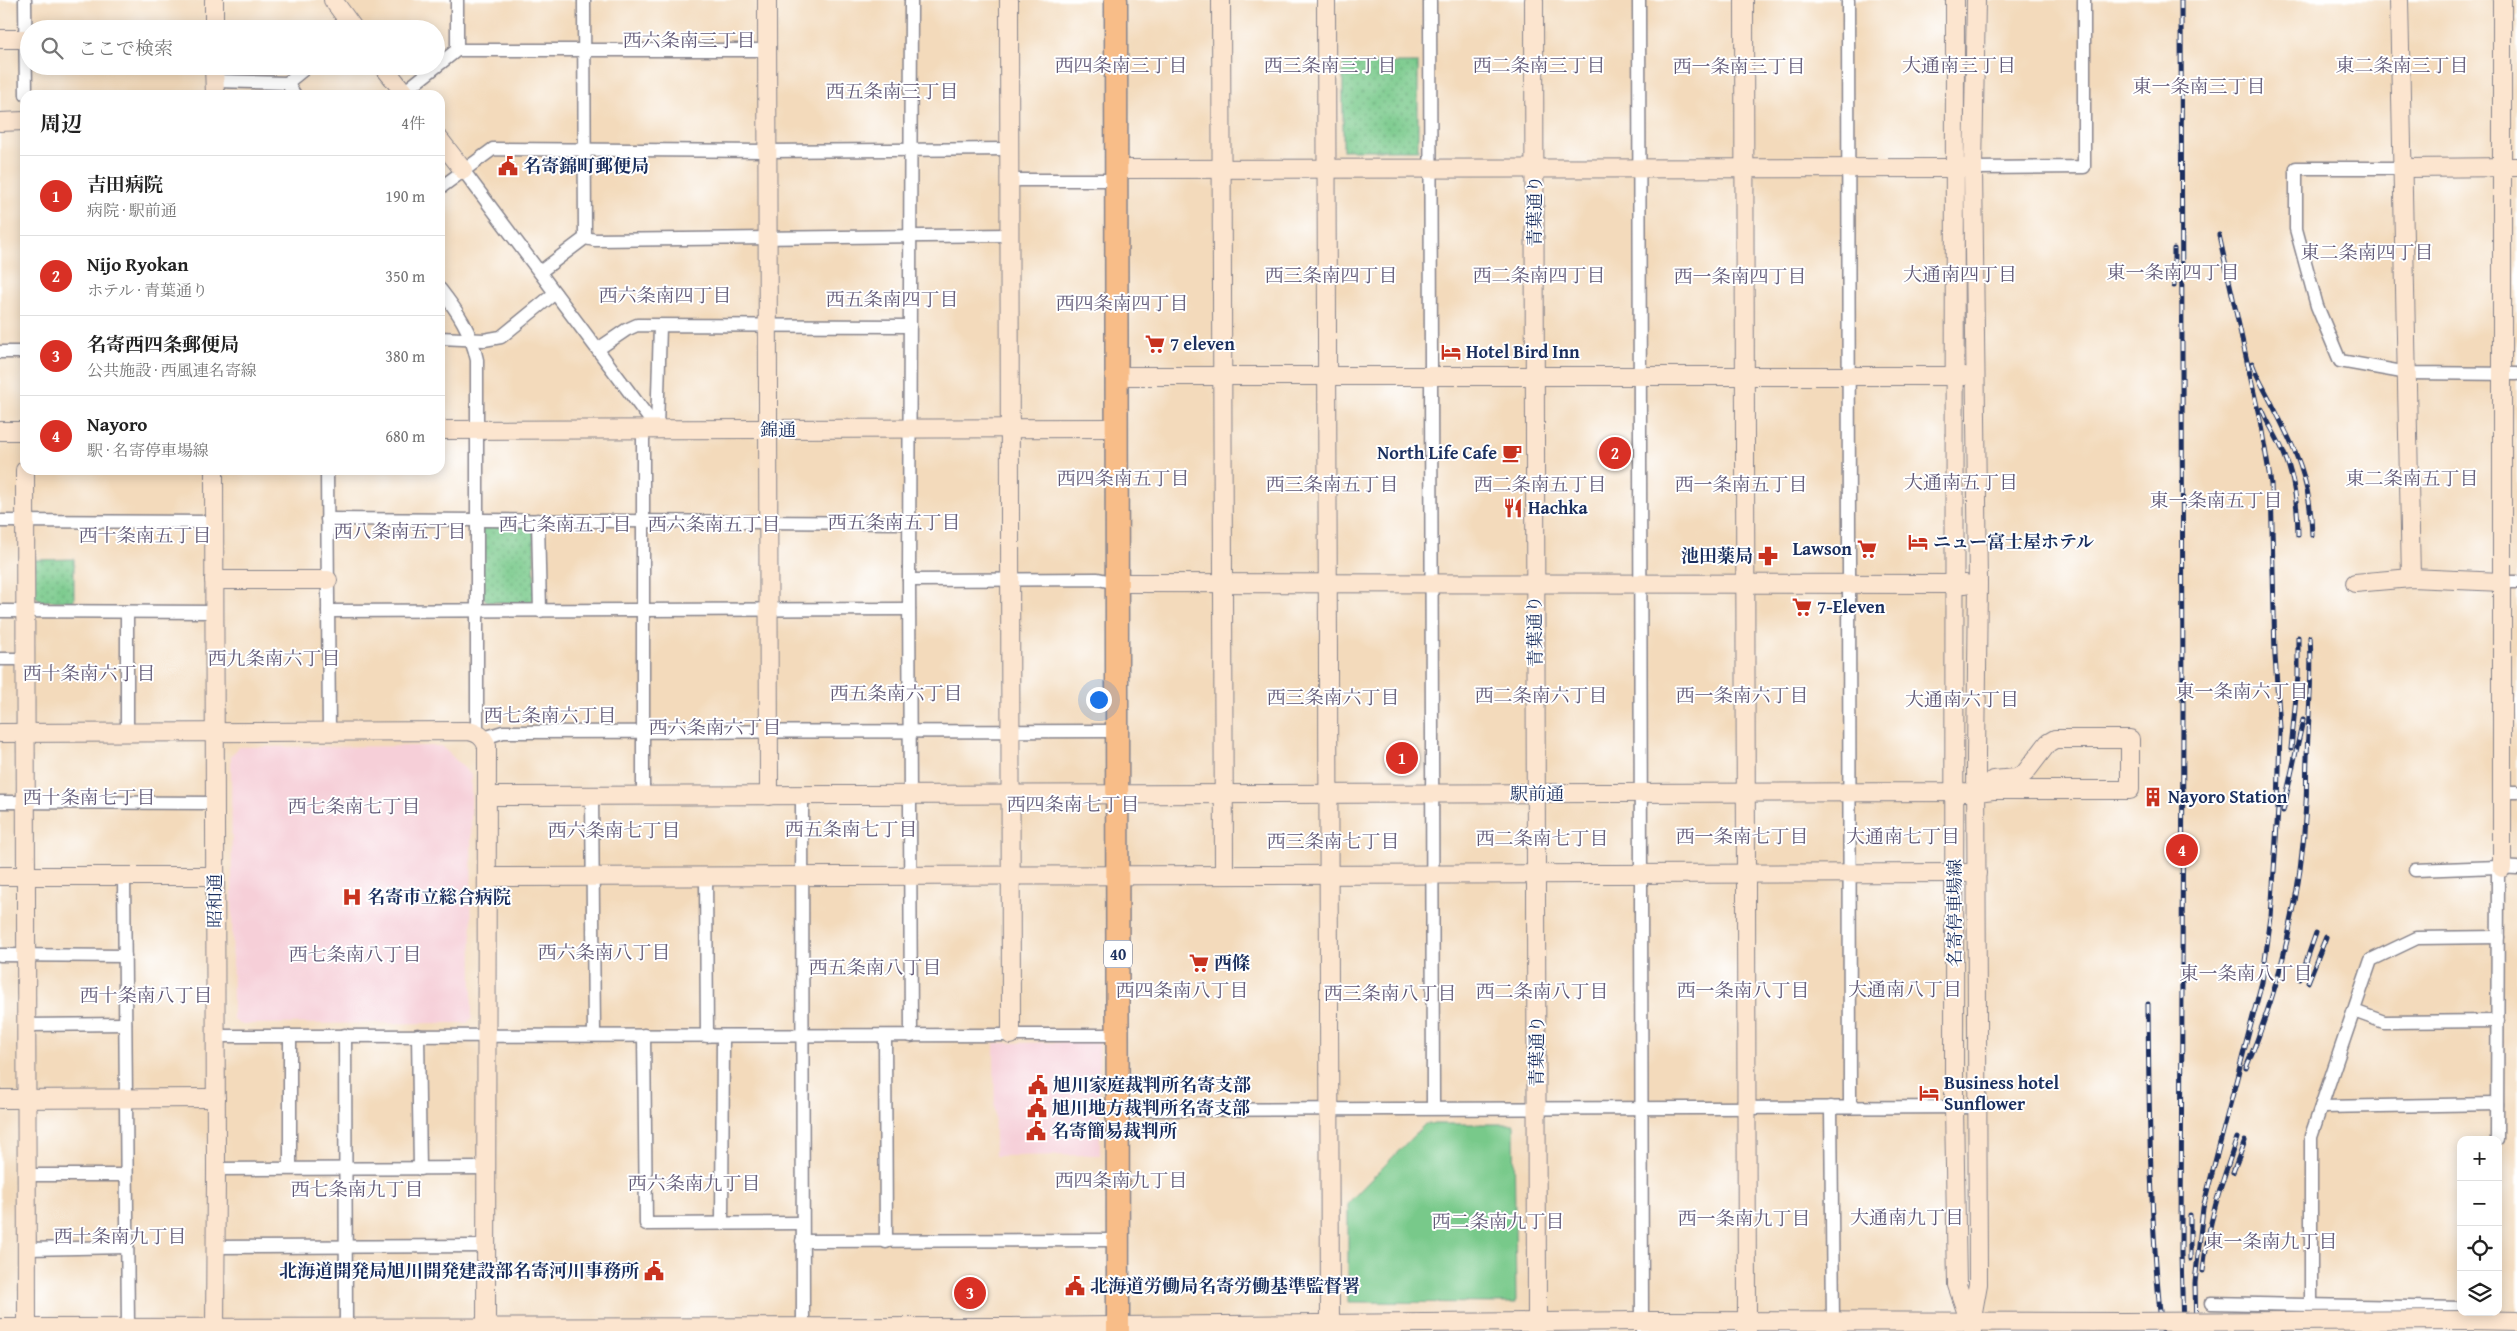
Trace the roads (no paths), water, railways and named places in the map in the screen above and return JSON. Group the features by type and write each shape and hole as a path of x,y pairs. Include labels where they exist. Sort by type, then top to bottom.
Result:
{"highway":[{"name":"40","path":"1116,0 1118,1328"}],"street":[{"path":"26,0 27,20"},
{"path":"214,0 214,20"},
{"path":"333,0 347,20"},
{"path":"457,0 457,50"},
{"path":"584,0 584,238"},
{"path":"767,0 769,796"},
{"path":"911,0 909,429 911,1036"},
{"path":"1009,0 1011,1035"},
{"path":"1221,0 1224,874"},
{"path":"1326,0 1330,1327"},
{"path":"1430,0 1433,1108"},
{"name":"青葉通り","path":"1534,0 1536,376 1534,584 1538,1326"},
{"path":"1639,0 1640,1108 1642,1326"},
{"path":"1744,0 1747,1326"},
{"path":"1848,0 1850,1107"},
{"name":"名寄停車場線","path":"1955,0 1956,872 1954,1107 1957,1285 1972,1327"},
{"name":"名寄停車場線","path":"1972,1327 1978,1284 1978,583 1973,168 1976,0"},
{"path":"1010,180 1222,169 1430,167 2084,167 2084,0"},
{"path":"2399,0 2404,168 2411,578"},
{"path":"2497,1136 2498,937 2510,792 2510,167 2502,0"},
{"path":"0,39 20,37"},
{"path":"445,60 457,50 768,50"},
{"path":"26,75 26,90"},
{"path":"214,81 287,83 297,75"},
{"path":"390,75 402,90"},
{"path":"410,90 427,75"},
{"path":"287,83 292,90"},
{"path":"0,122 20,121"},
{"path":"445,147 598,349 650,429"},
{"path":"445,184 492,149 767,151 1009,149"},
{"path":"2510,167 2296,168 2296,229 2317,306 2340,361 2408,373 2510,374"},
{"path":"540,272 584,238 596,240 768,240 1009,235"},
{"path":"445,338 484,340 501,337 555,293"},
{"path":"445,296 463,319 472,338 477,360 476,610 481,735 488,746 489,1035 486,1327"},
{"path":"598,349 626,330 637,326 910,326"},
{"path":"643,796 643,521 660,326"},
{"path":"0,352 20,352"},
{"path":"1116,376 1849,377 1976,375"},
{"name":"錦通","path":"445,430 1010,430 1116,428"},
{"path":"0,431 20,431"},
{"path":"25,475 27,1328"},
{"name":"昭和通","path":"214,475 216,1098 214,1329"},
{"path":"327,475 329,732"},
{"path":"327,519 909,523"},
{"path":"538,520 540,611"},
{"path":"0,521 214,522"},
{"path":"2355,583 2411,578 2510,582"},
{"path":"909,580 1098,579 1117,583 1328,584 1978,583"},
{"path":"214,580 328,580"},
{"path":"328,611 768,611 909,609"},
{"path":"0,611 214,612"},
{"path":"127,612 127,732"},
{"path":"0,659 26,659"},
{"path":"0,733 127,732 214,734 329,732 481,735 503,732 768,730 1117,731"},
{"path":"1955,792 1977,792 1993,790 2130,790 2130,739 2055,739 2048,743 2024,773 2016,778 1993,780 1977,792"},
{"name":"駅前通","path":"488,796 1955,792"},
{"path":"592,796 594,1035"},
{"path":"802,796 803,1327"},
{"path":"0,802 215,803"},
{"path":"2415,870 2505,868"},
{"path":"488,877 1537,872 1977,873"},
{"path":"0,876 215,876"},
{"path":"124,876 128,1327"},
{"path":"706,876 707,1036"},
{"path":"2311,1305 2311,1136 2371,960 2417,938 2498,937"},
{"path":"0,955 125,956"},
{"path":"2354,1011 2384,1022 2498,1021"},
{"path":"26,1025 126,1024"},
{"path":"215,1036 418,1034 707,1036 1117,1035"},
{"path":"418,1034 420,1169"},
{"path":"345,1035 346,1327"},
{"path":"644,1035 646,1224 802,1223"},
{"path":"290,1036 290,1168"},
{"path":"722,1223 723,1036"},
{"path":"885,1036 886,1242"},
{"path":"0,1099 216,1098"},
{"path":"2321,1107 2497,1104"},
{"path":"1830,1325 1832,1107"},
{"path":"1118,1110 1978,1107"},
{"path":"216,1169 488,1168"},
{"path":"27,1175 126,1175"},
{"path":"802,1241 1118,1240"},
{"path":"216,1247 488,1246"},
{"path":"27,1249 127,1247"},
{"path":"2210,1303 2311,1305 2457,1314"},
{"path":"0,1328 87,1329 128,1327 214,1329 346,1327 420,1329 486,1327 626,1329 803,1327 821,1329 1010,1329 1830,1325 1972,1327 2457,1314"},
{"path":"2471,1316 2494,1322 2517,1321"}],"railway":[{"path":"2181,0 2183,711 2181,1253 2183,1331"},
{"path":"2196,1331 2195,1283 2203,1208 2262,982 2271,917 2278,809 2280,728 2275,656 2271,484 2260,420 2219,235"},
{"path":"2174,249 2174,286"},
{"path":"2252,363 2301,467 2309,498 2312,535"},
{"path":"2262,409 2283,451 2290,471 2296,503 2298,535"},
{"path":"2291,749 2298,676 2298,637"},
{"path":"2246,1068 2270,1004 2288,938 2300,871 2304,837 2311,682 2310,637"},
{"path":"2283,811 2303,720"},
{"path":"2300,979 2316,933"},
{"path":"2308,982 2326,937"},
{"path":"2148,1004 2153,1209 2162,1331"},
{"path":"2203,1271 2212,1220 2237,1138"},
{"path":"2233,1172 2245,1141"},
{"path":"2190,1215 2190,1259"}],"place":[{"name":"名寄錦町郵便局","path":"508,166"},
{"name":"7 eleven","path":"1155,344"},
{"name":"Hotel Bird Inn","path":"1451,352"},
{"name":"North Life Cafe","path":"1512,453"},
{"name":"Nijo Ryokan","path":"1615,453"},
{"name":"Hachka","path":"1513,508"},
{"name":"ニュー富士屋ホテル","path":"1918,542"},
{"name":"Lawson","path":"1867,549"},
{"name":"池田薬局","path":"1768,556"},
{"name":"7-Eleven","path":"1802,607"},
{"name":"吉田病院","path":"1402,758"},
{"name":"Nayoro Station","path":"2153,797"},
{"name":"Nayoro","path":"2182,850"},
{"name":"名寄市立総合病院","path":"352,897"},
{"name":"西條","path":"1199,963"},
{"name":"旭川家庭裁判所名寄支部","path":"1038,1085"},
{"name":"Business hotel Sunflower","path":"1929,1093"},
{"name":"旭川地方裁判所名寄支部","path":"1037,1108"},
{"name":"名寄簡易裁判所","path":"1036,1131"},
{"name":"北海道開発局旭川開発建設部名寄河川事務所","path":"654,1271"},
{"name":"北海道労働局名寄労働基準監督署","path":"1075,1286"},
{"name":"名寄西四条郵便局","path":"970,1293"}],"district":[{"name":"西六条南三丁目","path":"689,40"},
{"name":"西四条南三丁目","path":"1121,65"},
{"name":"西三条南三丁目","path":"1330,65"},
{"name":"西二条南三丁目","path":"1539,65"},
{"name":"大通南三丁目","path":"1959,65"},
{"name":"東二条南三丁目","path":"2402,65"},
{"name":"西一条南三丁目","path":"1739,66"},
{"name":"東一条南三丁目","path":"2199,86"},
{"name":"西五条南三丁目","path":"892,91"},
{"name":"東二条南四丁目","path":"2367,252"},
{"name":"東一条南四丁目","path":"2173,272"},
{"name":"大通南四丁目","path":"1960,274"},
{"name":"西三条南四丁目","path":"1331,275"},
{"name":"西二条南四丁目","path":"1539,275"},
{"name":"西一条南四丁目","path":"1740,276"},
{"name":"西六条南四丁目","path":"665,295"},
{"name":"西五条南四丁目","path":"892,299"},
{"name":"西四条南四丁目","path":"1122,303"},
{"name":"西四条南五丁目","path":"1123,478"},
{"name":"東二条南五丁目","path":"2412,478"},
{"name":"大通南五丁目","path":"1961,482"},
{"name":"西三条南五丁目","path":"1332,484"},
{"name":"西二条南五丁目","path":"1540,484"},
{"name":"西一条南五丁目","path":"1741,484"},
{"name":"東一条南五丁目","path":"2216,500"},
{"name":"西五条南五丁目","path":"894,522"},
{"name":"西七条南五丁目","path":"565,524"},
{"name":"西六条南五丁目","path":"714,524"},
{"name":"西八条南五丁目","path":"400,531"},
{"name":"西十条南五丁目","path":"145,535"},
{"name":"西九条南六丁目","path":"274,658"},
{"name":"西十条南六丁目","path":"89,673"},
{"name":"東一条南六丁目","path":"2242,691"},
{"name":"西五条南六丁目","path":"896,693"},
{"name":"西二条南六丁目","path":"1541,695"},
{"name":"西一条南六丁目","path":"1742,695"},
{"name":"西三条南六丁目","path":"1333,697"},
{"name":"大通南六丁目","path":"1962,699"},
{"name":"西七条南六丁目","path":"550,715"},
{"name":"西六条南六丁目","path":"715,727"},
{"name":"西十条南七丁目","path":"89,797"},
{"name":"西四条南七丁目","path":"1073,804"},
{"name":"西七条南七丁目","path":"354,806"},
{"name":"西五条南七丁目","path":"851,829"},
{"name":"西六条南七丁目","path":"614,830"},
{"name":"西一条南七丁目","path":"1742,836"},
{"name":"大通南七丁目","path":"1903,836"},
{"name":"西二条南七丁目","path":"1542,838"},
{"name":"西三条南七丁目","path":"1333,841"},
{"name":"西六条南八丁目","path":"604,952"},
{"name":"西七条南八丁目","path":"355,954"},
{"name":"西五条南八丁目","path":"875,967"},
{"name":"東一条南八丁目","path":"2246,973"},
{"name":"大通南八丁目","path":"1905,989"},
{"name":"西四条南八丁目","path":"1182,990"},
{"name":"西一条南八丁目","path":"1743,990"},
{"name":"西二条南八丁目","path":"1542,991"},
{"name":"西三条南八丁目","path":"1390,993"},
{"name":"西十条南八丁目","path":"146,995"},
{"name":"西四条南九丁目","path":"1121,1180"},
{"name":"西六条南九丁目","path":"694,1183"},
{"name":"西七条南九丁目","path":"357,1189"},
{"name":"大通南九丁目","path":"1907,1217"},
{"name":"西一条南九丁目","path":"1744,1218"},
{"name":"西二条南九丁目","path":"1498,1221"},
{"name":"西十条南九丁目","path":"120,1236"},
{"name":"東一条南九丁目","path":"2271,1241"}]}
